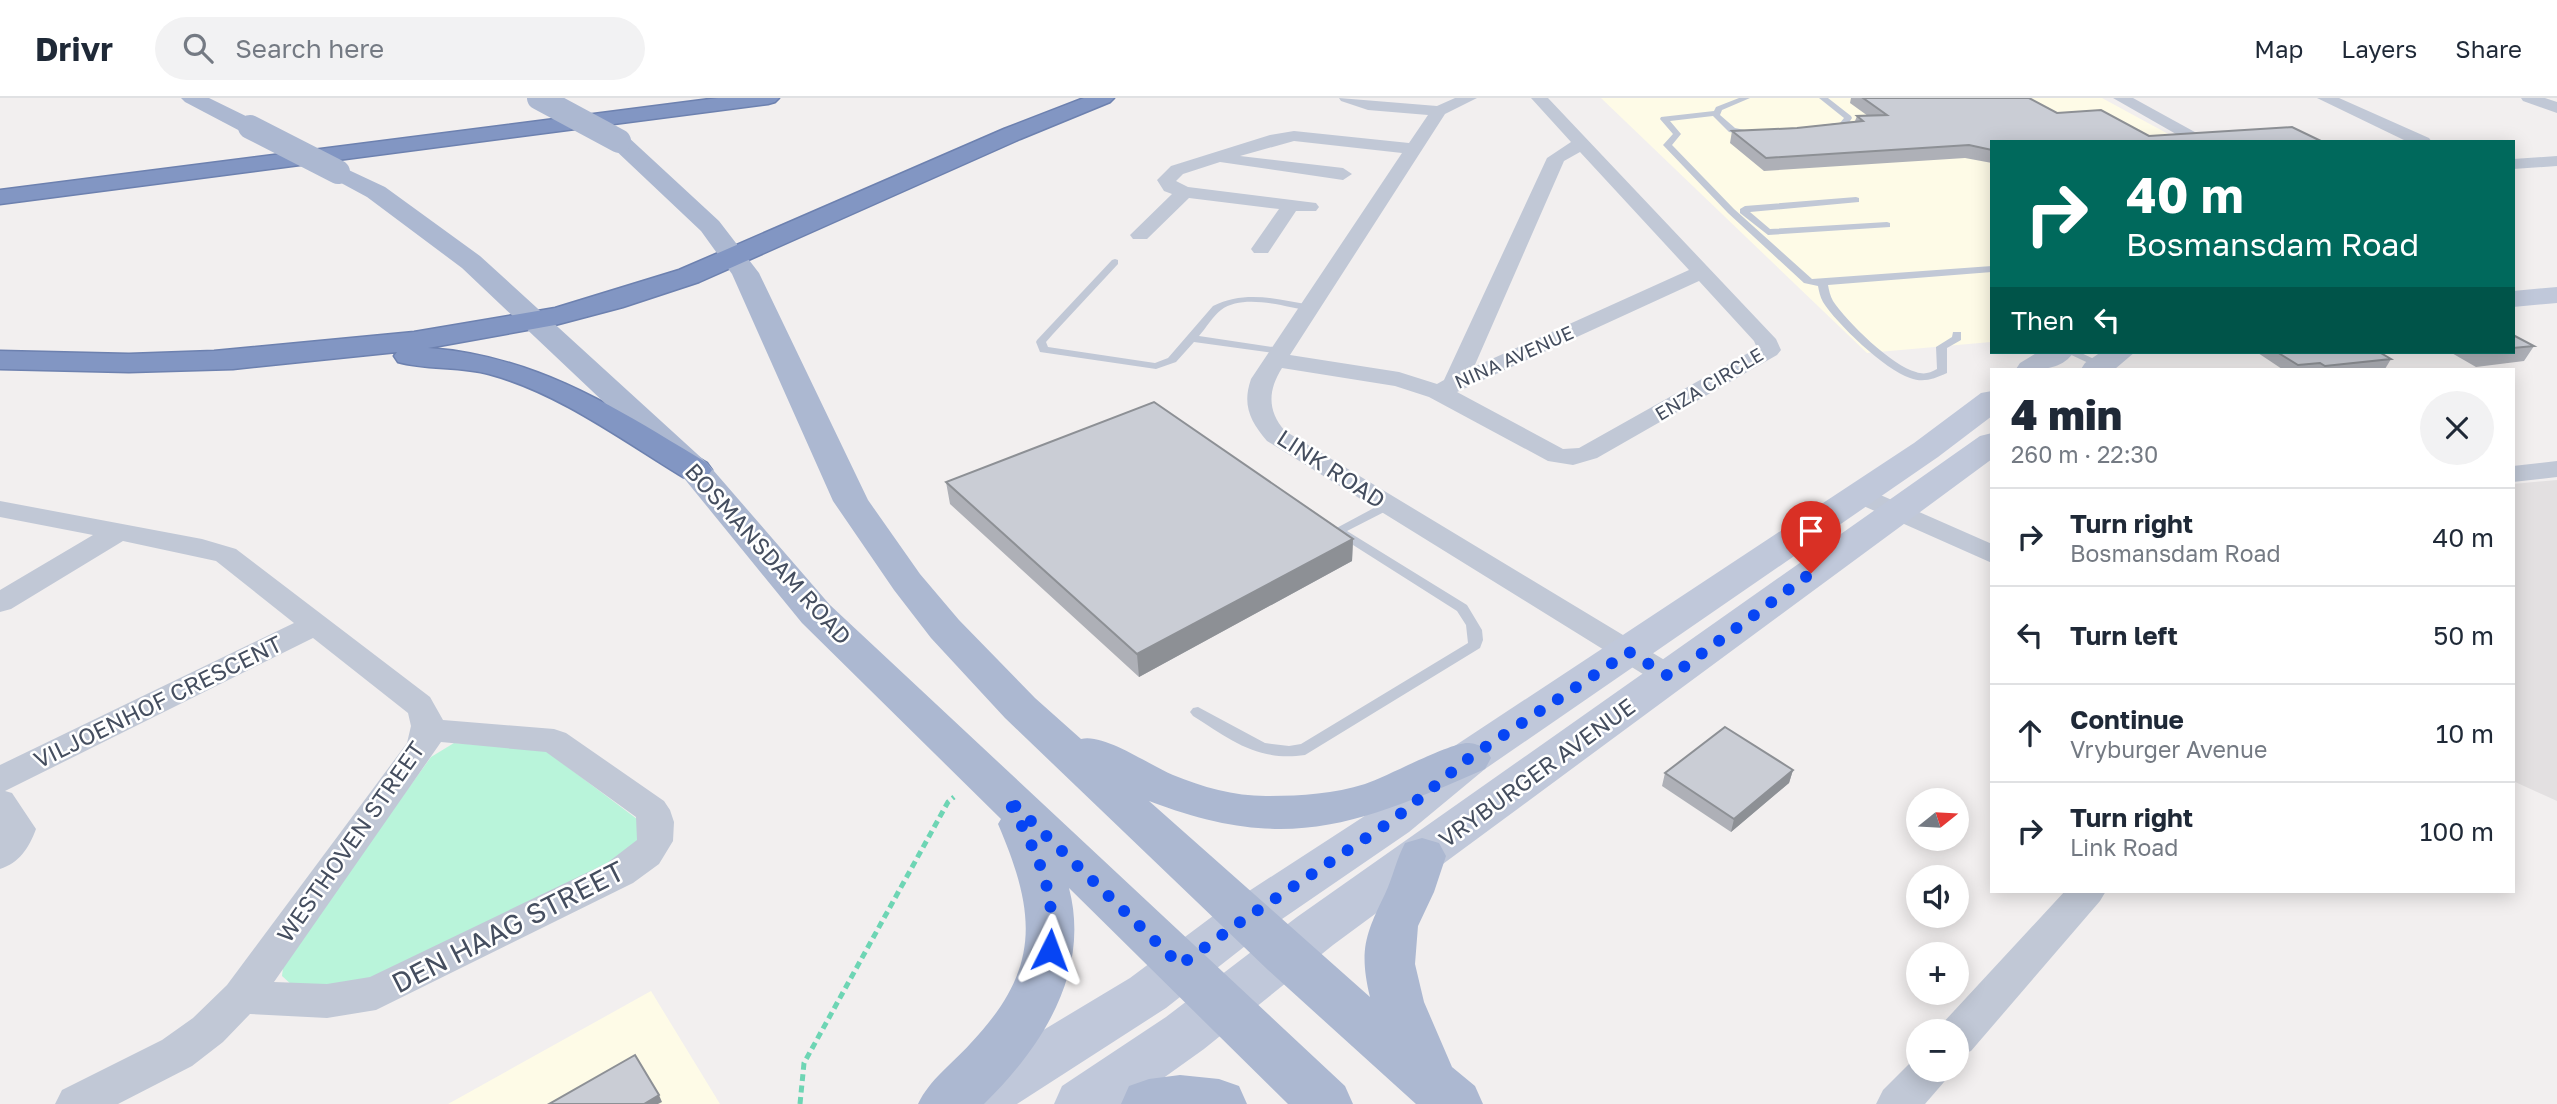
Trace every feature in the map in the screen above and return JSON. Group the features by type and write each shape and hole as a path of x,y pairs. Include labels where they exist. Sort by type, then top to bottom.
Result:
{"highway":[{"path":"0,177 630,98"},
{"path":"0,197 768,98"},
{"path":"209,361 376,345 534,322 634,296 734,257 965,154 1103,98"},
{"path":"0,360 120,363 405,356 482,364 508,370 590,408 695,470"}],"main road":[{"name":"BOSMANSDAM ROAD","path":"192,98 376,192 471,262 695,470 816,614 1325,1104"},
{"path":"539,98 620,141 691,207 734,257 761,304 821,442 851,502 907,582 945,629 1020,708 1286,955 1443,1094"},
{"path":"1020,708 1102,759 1167,792 1201,804 1238,812 1290,814 1326,810 1391,791 1469,758"},
{"path":"946,1104 986,1067 1012,1036 1039,988 1050,950 1052,923 1048,885 1037,855 1007,798"},
{"path":"1422,856 1394,925 1390,956 1393,982 1402,1012 1443,1094"},
{"path":"1149,1104 1180,1100 1219,1104"}],"street":[{"path":"1347,98 1368,105 1439,111 1469,98"},
{"name":"ENZA CIRCLE","path":"1446,388 1557,456 1573,457 1588,453 1769,350 1765,339 1703,271 1539,98"},
{"path":"2121,98 2200,140"},
{"path":"2325,98 2419,140"},
{"path":"2529,98 2557,108"},
{"name":"LINK ROAD","path":"1439,111 1263,379 1256,399 1262,418 1276,436 1670,677"},
{"path":"1261,249 1300,206 1185,192 1167,184 1167,177 1177,170 1276,139 1294,136 1412,149"},
{"path":"1446,388 1556,158 1581,144"},
{"path":"1216,159 1343,174"},
{"path":"2515,164 2557,161"},
{"path":"1140,235 1185,192"},
{"name":"NINA AVENUE","path":"1279,356 1446,388 1703,271"},
{"path":"2515,283 2557,279"},
{"path":"2515,299 2557,295"},
{"path":"2033,368 2056,354"},
{"name":"VRYBURGER AVENUE","path":"970,1104 1148,993 1180,965 1246,918 1393,820 1469,758 1926,450 1990,402"},
{"name":"VRYBURGER AVENUE","path":"1082,1104 1896,510 1990,444"},
{"path":"2515,474 2557,469"},
{"path":"1860,494 1990,554"},
{"name":"WESTHOVEN STREET","path":"0,509 226,555 419,705 428,716 429,730 422,747 241,997 208,1030 177,1054 77,1104"},
{"path":"0,603 118,532"},
{"name":"VILJOENHOF CRESCENT","path":"0,779 316,624"},
{"name":"DEN HAAG STREET","path":"241,997 327,1001 376,993 620,873 645,857 657,839 658,825 652,810 554,741 429,730"},
{"path":"0,802 18,829 14,839 0,855"},
{"path":"1969,1023 2085,893"},
{"path":"1898,1104 1917,1082"}],"lane":[{"path":"1745,98 1716,113 1664,119 1677,134 1667,145 1808,281 1823,283 1990,269"},
{"path":"1816,130 1838,127 1848,122 1842,112 1822,98"},
{"path":"1716,113 1717,119 1732,130 1765,134"},
{"path":"1856,200 1745,209 1745,213 1768,232 1887,225"},
{"path":"1764,241 1831,235 1845,240"},
{"path":"1115,262 1049,332 1041,346 1050,351 1151,367 1172,360 1217,308 1230,301 1245,299 1310,308"},
{"path":"1823,283 1826,299 1891,366 1904,373 1923,377 1939,374 1943,371 1941,347 1957,338 1956,334"},
{"path":"1191,338 1279,356"},
{"path":"2077,354 2106,362"},
{"path":"1198,712 1266,751 1279,754 1305,749 1475,645 1477,639 1474,628 1462,608 1338,531 1387,505"}],"path":[{"path":"800,1104 804,1063 948,802 954,797"}],"shaded area":[{"path":"1601,98 2102,98 2179,140 1990,140 1990,342 1867,353"},
{"path":"2557,480 2557,801 2515,782 2515,484"},
{"path":"651,991 720,1104 448,1104"}],"green space":[{"path":"454,743 545,750 637,819 643,831 630,853 371,985 292,985 282,976 284,960 431,757"}],"building":[{"path":"1863,98 2029,98 2057,113 2101,110 2149,136 2292,127 2319,140 1990,140 1990,150 1969,145 1766,158 1732,131 1797,128 1863,121 1857,116 1887,115"},
{"path":"2515,336 2534,346 2515,348"},
{"path":"2280,354 2382,354 2391,359 2325,366 2320,363 2298,365"},
{"path":"1154,402 1353,539 1137,654 946,482"},
{"path":"1725,727 1793,770 1734,819 1665,773"},
{"path":"635,1055 659,1095 644,1104 549,1104"}],"route":[{"path":"1050,950 1052,923 1046,878 1007,798 1180,965 1393,820 1469,758 1629,652 1670,677 1811,573"}]}
